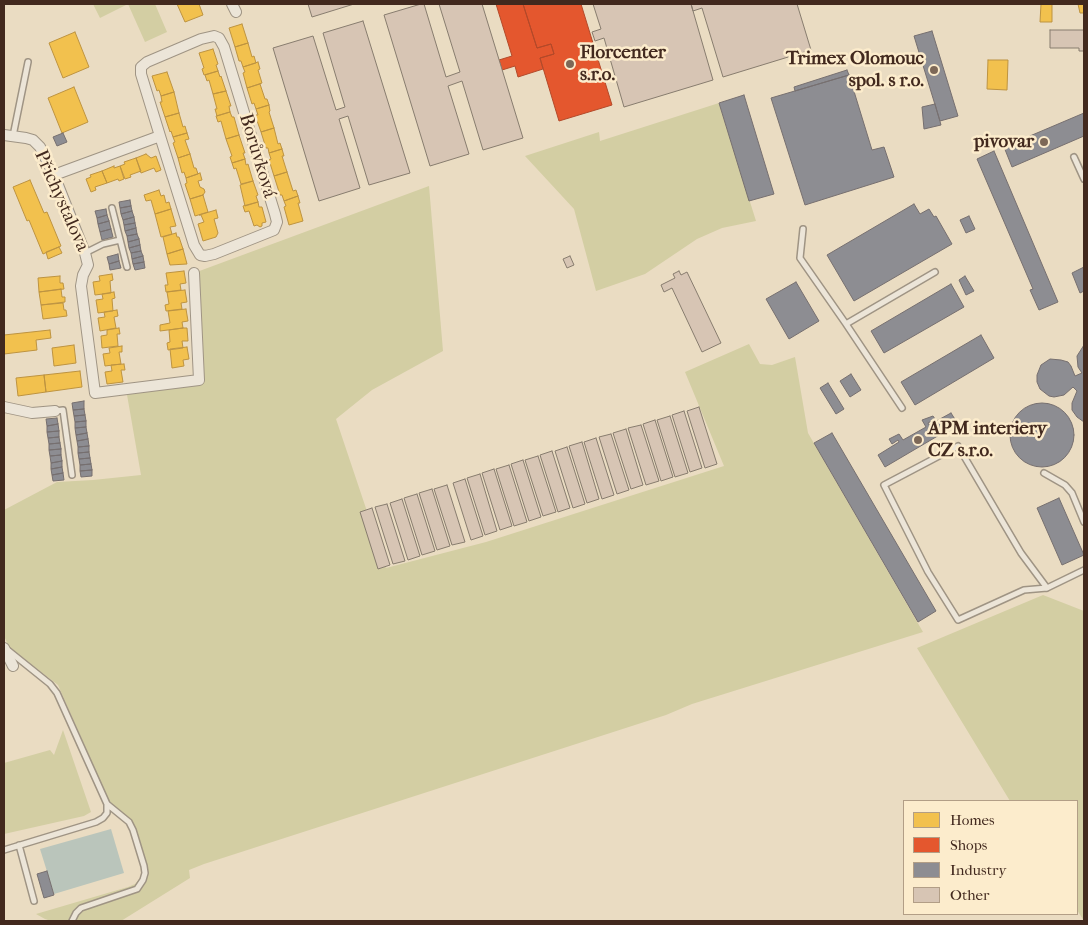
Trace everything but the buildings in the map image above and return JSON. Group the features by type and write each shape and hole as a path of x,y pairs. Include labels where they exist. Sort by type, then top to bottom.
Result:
{"street":[{"name":"Borůvková","path":"212,36 217,37 224,47 270,196 276,220 274,230 214,254 205,256 198,253 194,246 160,136 141,74 141,67 147,62 201,39 212,36"},
{"name":"Přichystalova","path":"9,136 26,138 38,144 54,175 86,257"},
{"path":"54,175 160,136"},
{"path":"86,257 82,286 95,392 199,380 194,272"},
{"path":"4,407 32,412 55,411"},
{"path":"4,647 13,666"}],"lane":[{"path":"9,136 28,62"},
{"path":"1074,157 1084,179"},
{"path":"112,208 127,267"},
{"path":"803,229 800,258 902,408"},
{"path":"86,257 103,244 120,240"},
{"path":"846,324 935,272"},
{"path":"55,411 63,410 72,476"},
{"path":"1047,588 1021,553 958,446 884,485 928,572 958,620 1024,590 1047,588 1084,570"},
{"path":"1044,473 1065,485 1072,493 1084,522"},
{"path":"4,647 54,688 107,804 107,813 96,822 4,850"},
{"path":"72,921 81,908 132,892 141,885 143,880 144,866 133,830 128,822 107,804"},
{"path":"19,845 34,901"}],"shaded area":[{"path":"93,4 126,4 126,5 100,18"},
{"path":"128,4 155,4 167,32 145,42"},
{"path":"719,103 756,221 722,228 697,239 645,274 596,291 574,209 525,156 599,132 600,141"},
{"path":"429,186 443,351 372,390 336,419 386,568 486,542 724,466 685,372 749,344 760,364 772,365 795,357 808,433 923,632 692,704 666,715 204,864 189,870 190,878 121,921 51,921 45,919 36,914 128,887 135,884 145,873 129,822 114,811 58,685 9,647 4,636 4,510 57,482 141,475 126,389 199,380 194,273"},
{"path":"1043,595 1084,611 1084,921 1078,912 1078,800 1009,800 917,648"},
{"path":"63,730 91,812 84,816 4,834 4,763 50,750 54,755"},
{"path":"111,829 124,873 54,894 40,849"}],"place":[{"name":"Florcenter s.r.o.","path":"570,64"},
{"name":"Trimex Olomouc spol. s r.o.","path":"934,70"},
{"name":"pivovar","path":"1044,142"},
{"name":"APM interiery CZ s.r.o.","path":"918,440"}]}
